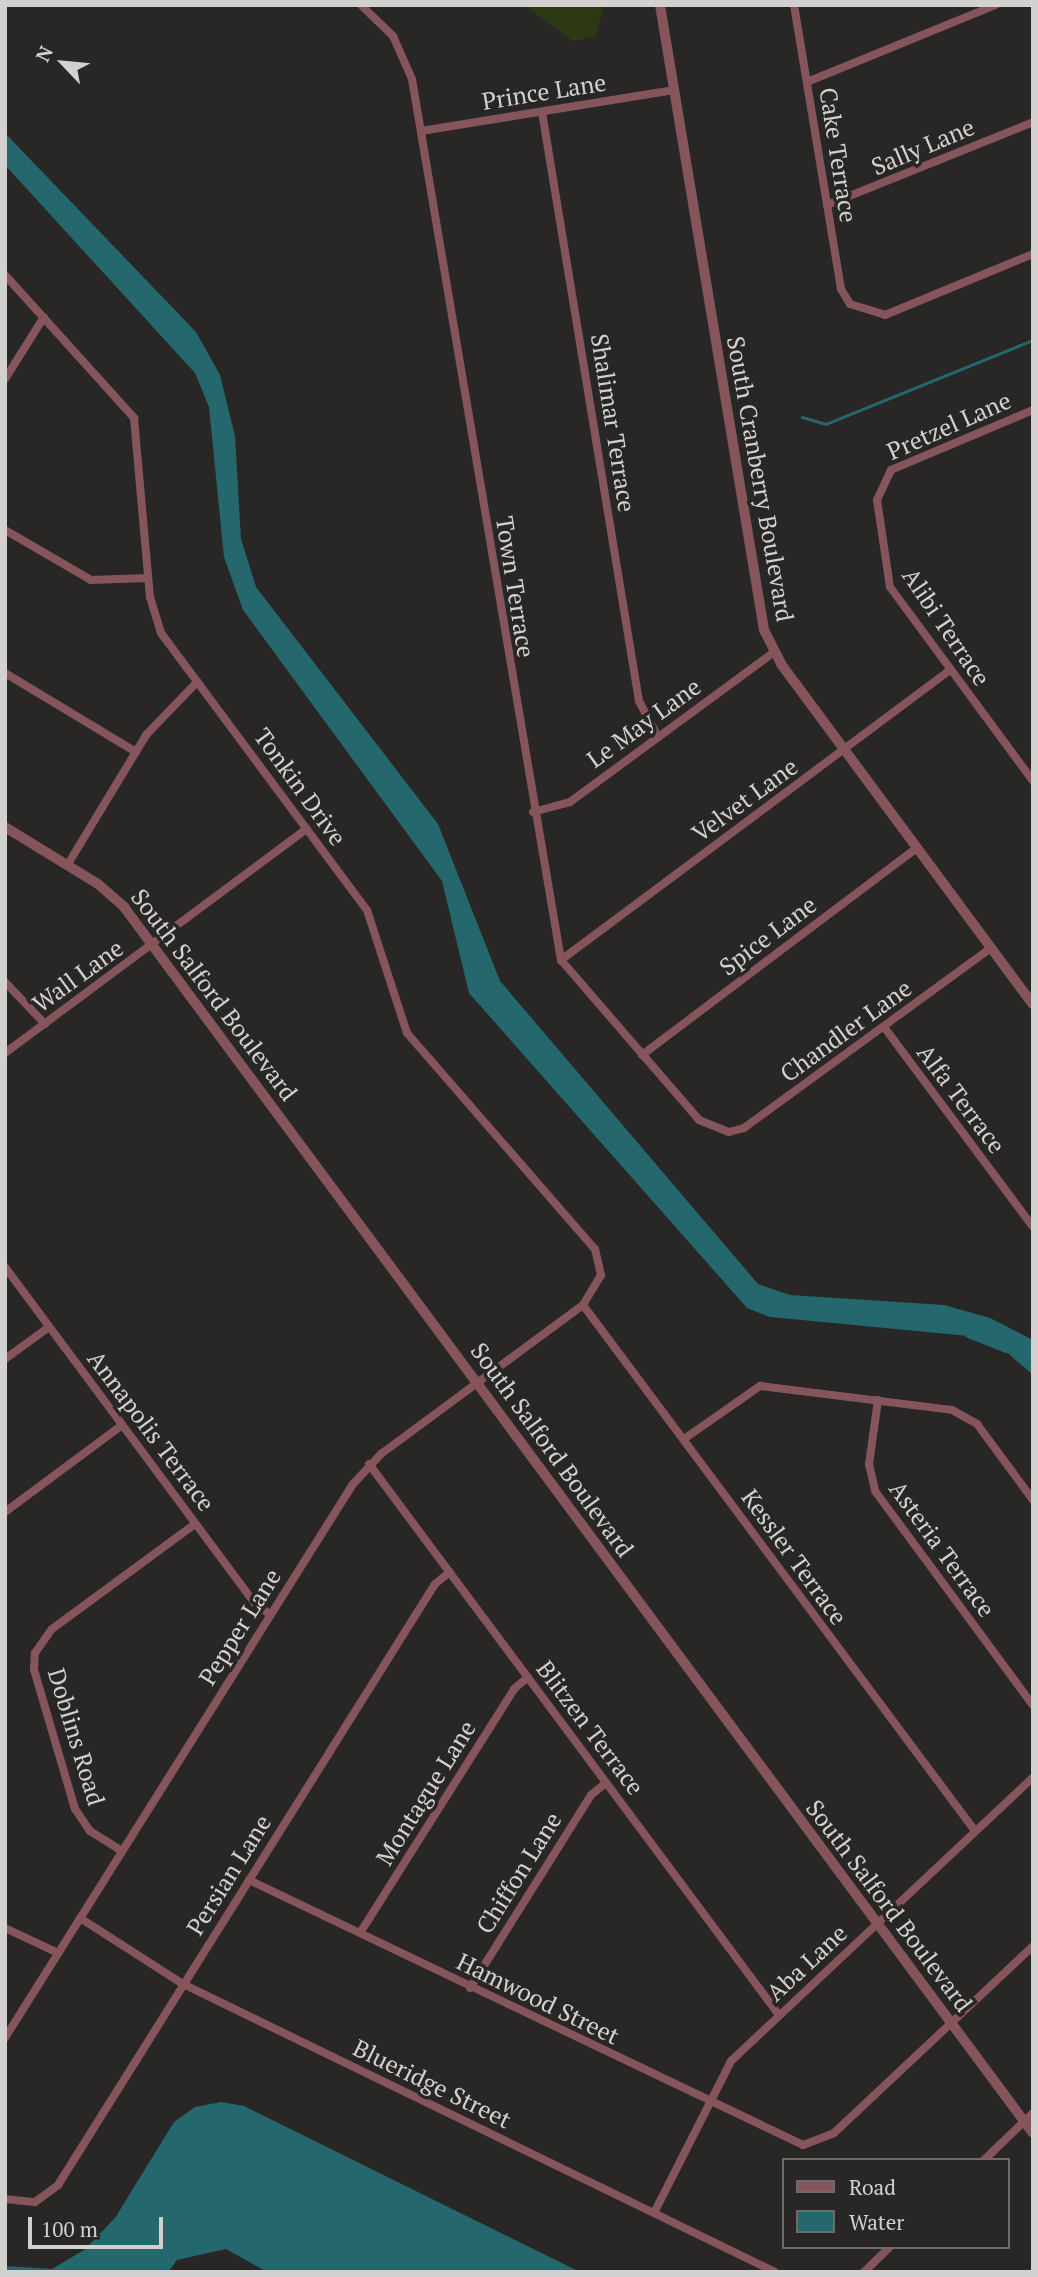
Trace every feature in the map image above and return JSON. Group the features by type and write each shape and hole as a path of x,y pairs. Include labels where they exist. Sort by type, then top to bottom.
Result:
{"street":[{"name":"Town Terrace","path":"361,5 373,14 406,58 421,131 533,813 561,960 699,1120 718,1131"},
{"path":"373,14 379,5"},
{"name":"South Cranberry Boulevard","path":"660,5 757,603 773,653 1033,1004"},
{"name":"Cake Terrace","path":"794,5 841,289 854,307 885,315 1033,254"},
{"path":"807,82 996,5"},
{"name":"Prince Lane","path":"421,131 673,90"},
{"name":"Shalimar Terrace","path":"542,112 639,701 658,736"},
{"name":"Sally Lane","path":"827,205 1033,122"},
{"name":"Tonkin Drive","path":"5,275 134,418 148,578 156,624 371,917 407,1033 595,1249 601,1275 583,1305"},
{"path":"5,379 44,317"},
{"name":"Pretzel Lane","path":"883,479 1033,410"},
{"name":"Alibi Terrace","path":"883,479 877,500 890,587 950,670 1029,768 1033,781"},
{"path":"5,530 91,580 148,578"},
{"name":"Le May Lane","path":"533,813 570,802 773,653"},
{"name":"Velvet Lane","path":"561,960 845,751 950,670"},
{"path":"5,673 136,752"},
{"path":"68,864 162,714 197,681"},
{"name":"South Salford Boulevard","path":"5,827 114,895 876,1925 950,2024 1028,2118 1033,2133"},
{"name":"Wall Lane","path":"5,1053 307,829"},
{"name":"Spice Lane","path":"642,1055 917,848"},
{"name":"Chandler Lane","path":"718,1131 744,1129 991,948"},
{"path":"5,982 45,1024"},
{"name":"Alfa Terrace","path":"884,1027 1033,1227"},
{"name":"Annapolis Terrace","path":"5,1267 255,1604 270,1614"},
{"name":"Pepper Lane","path":"5,2038 270,1614 369,1464 583,1305"},
{"name":"Kessler Terrace","path":"583,1305 975,1831"},
{"path":"5,1359 49,1327"},
{"path":"684,1439 760,1386 878,1400 969,1418 1033,1500"},
{"name":"Asteria Terrace","path":"878,1400 869,1464 875,1492 1033,1705"},
{"path":"5,1512 122,1425"},
{"name":"Blitzen Terrace","path":"369,1464 779,2015"},
{"name":"Doblins Road","path":"122,1851 90,1831 75,1809 34,1670 36,1653 52,1629 195,1524"},
{"name":"Persian Lane","path":"5,2199 42,2199 58,2185 435,1584 450,1572"},
{"name":"Montague Lane","path":"360,1933 514,1689 528,1677"},
{"name":"Aba Lane","path":"654,2213 707,2103 732,2061 1033,1777"},
{"name":"Chiffon Lane","path":"470,1988 591,1795 606,1783"},
{"name":"Hamwood Street","path":"249,1880 787,2143 811,2144 834,2133 950,2024"},
{"name":"Blueridge Street","path":"80,1918 184,1984 775,2272"},
{"path":"5,1928 58,1953"},
{"path":"950,2024 1033,1946"},
{"path":"986,2158 1028,2118"},
{"path":"864,2272 888,2249"}],"green space":[{"path":"524,5 604,5 596,36 573,41"}],"water":[{"path":"5,133 196,332 220,375 235,436 241,539 256,587 438,824 500,981 758,1284 790,1295 944,1305 990,1318 1033,1340 1033,1375 990,1338 770,1317 747,1308 469,993 442,881 243,610 224,557 209,407 195,373 5,165"},
{"path":"221,2102 244,2106 580,2272 267,2272 226,2249 177,2260 168,2272 5,2272 5,2266 52,2269 84,2250 115,2218 174,2122 195,2107"}],"waterway":[{"path":"802,417 826,424 1033,340"},
{"path":"969,1333 1007,1348"}]}
